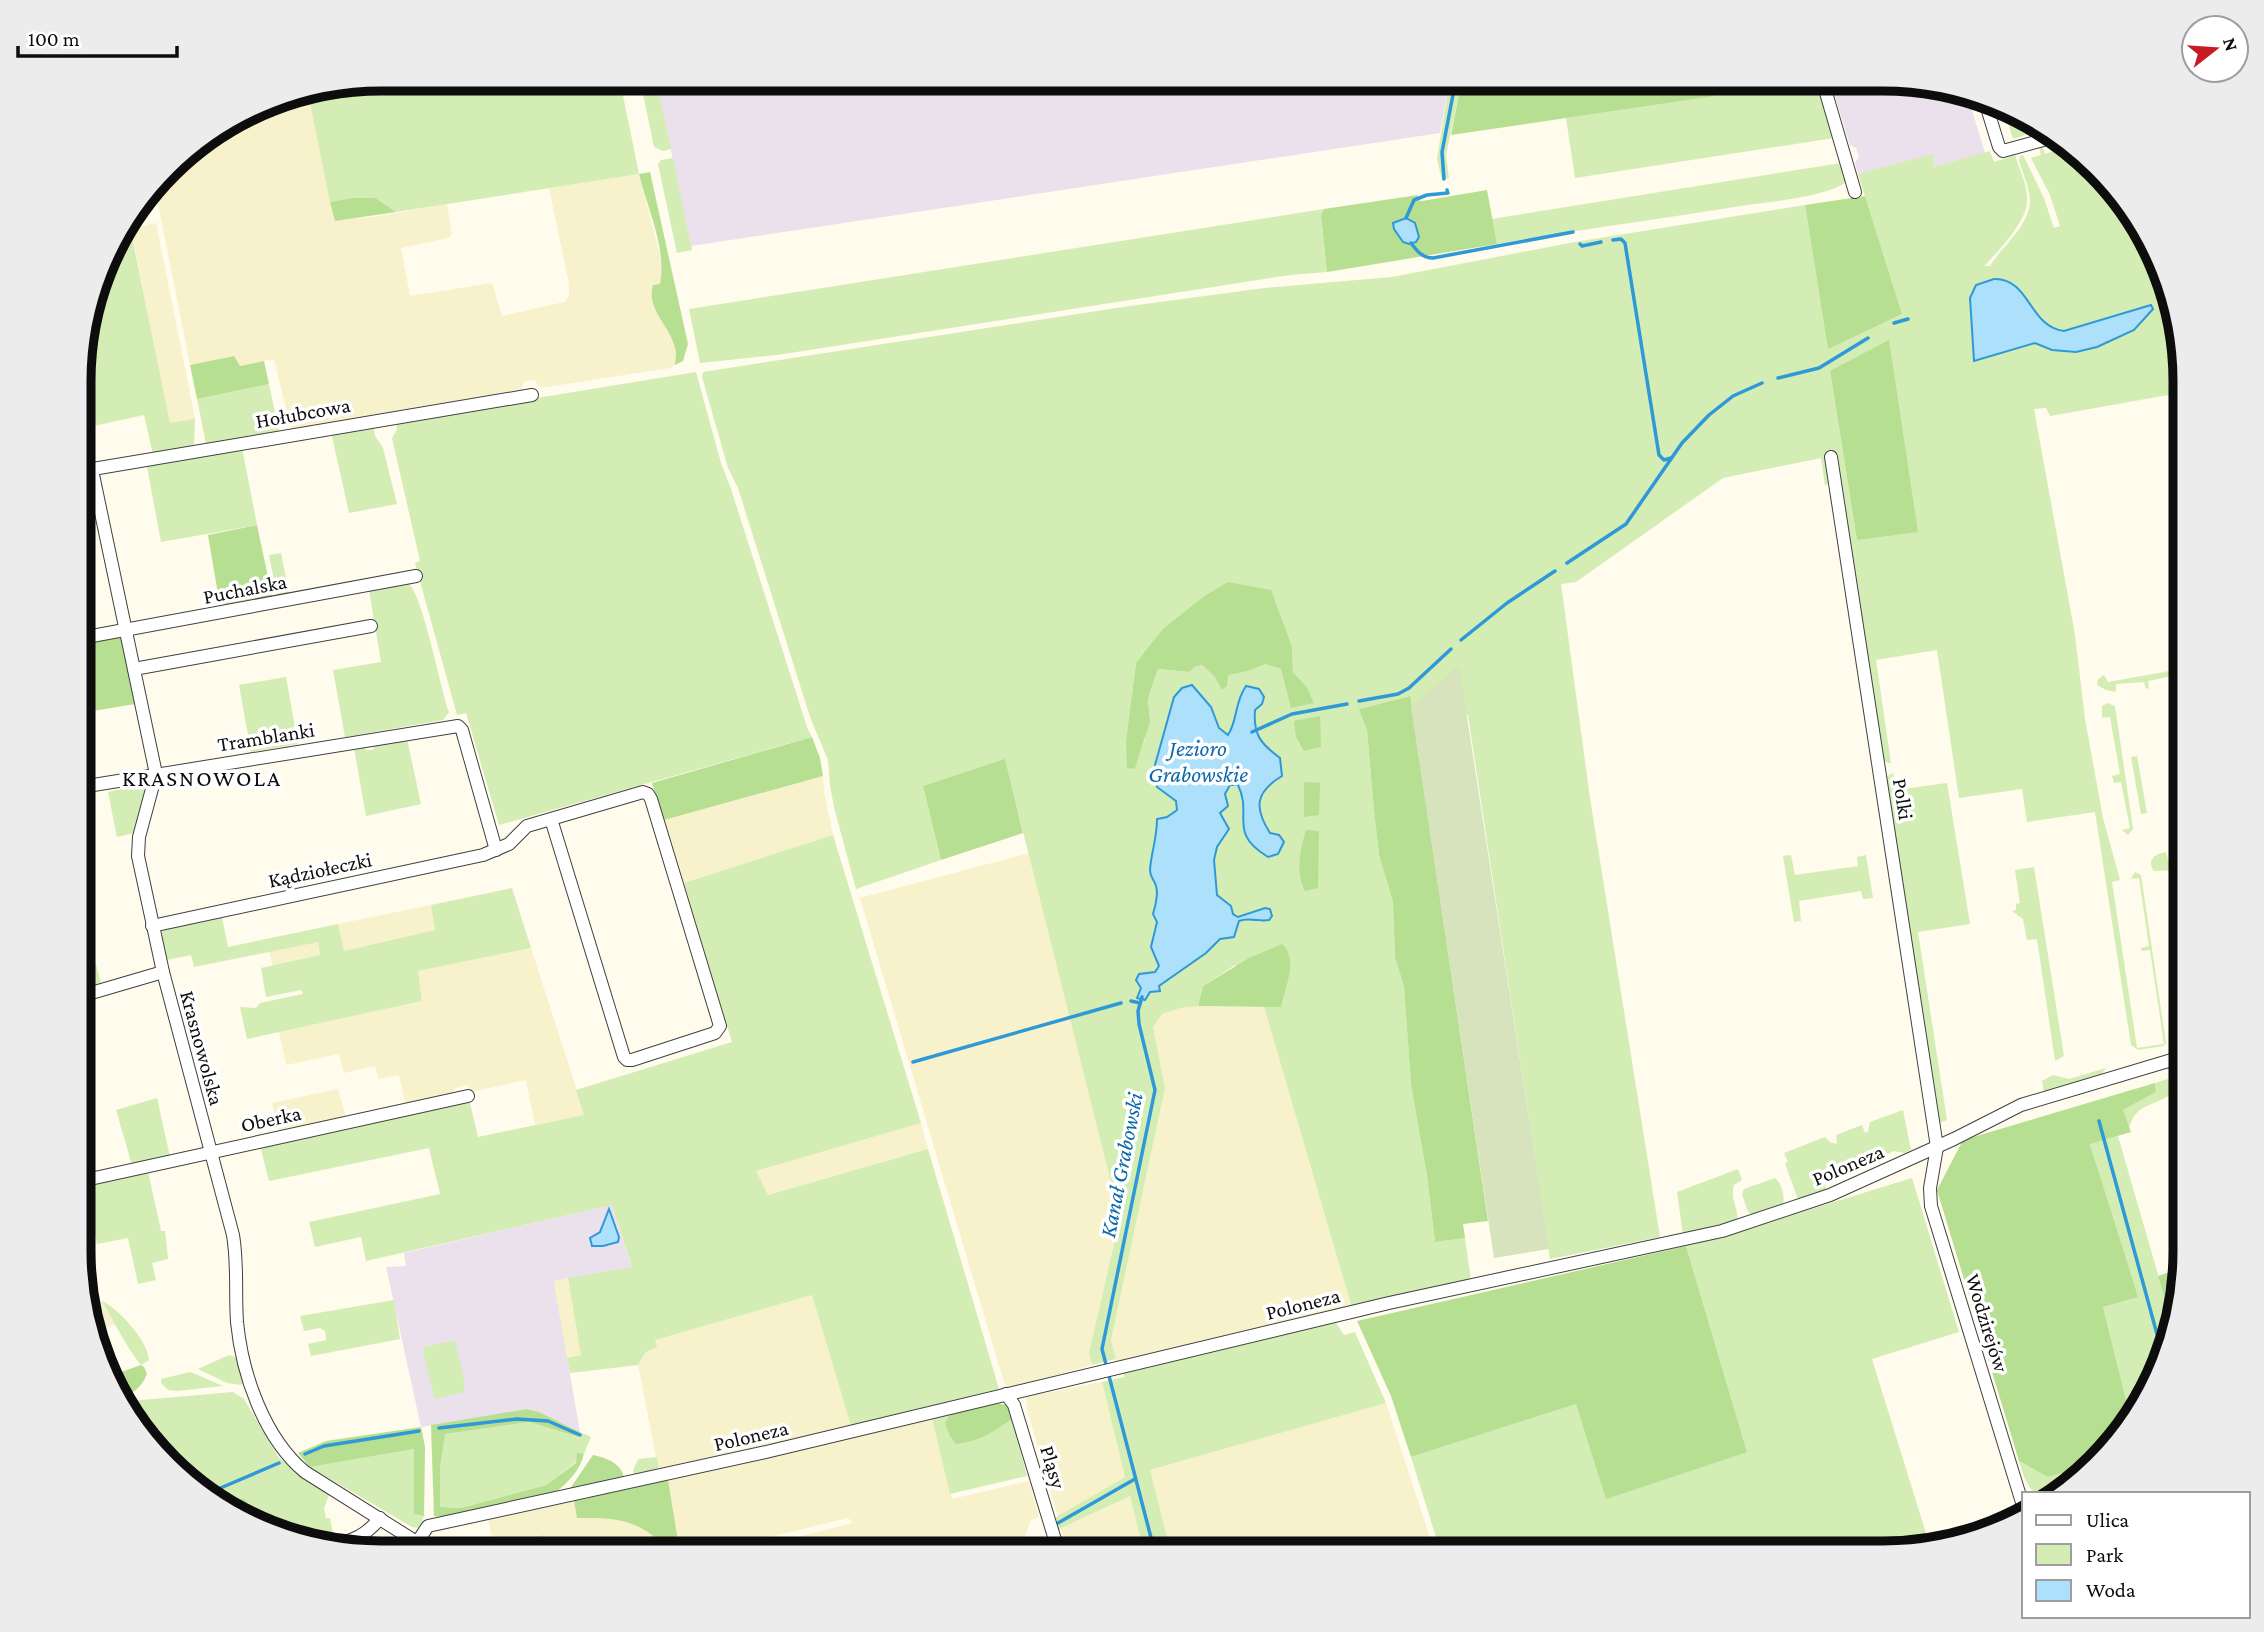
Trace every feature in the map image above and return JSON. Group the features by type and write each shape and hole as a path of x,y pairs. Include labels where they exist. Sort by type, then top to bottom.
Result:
{"street":[{"path":"1826,91 1855,192"},
{"path":"1988,111 1999,147 2007,151 2044,140"},
{"name":"Hołubcowa","path":"91,470 532,395"},
{"name":"Polki","path":"1831,457 1937,1146"},
{"name":"Krasnowolska","path":"91,487 126,631 156,774 138,847 152,926 234,1242 238,1328 252,1390 278,1443 295,1464 418,1541"},
{"name":"Puchalska","path":"91,636 416,576"},
{"path":"134,669 371,626"},
{"name":"Tramblanki","path":"91,785 458,726 462,730 496,850"},
{"path":"496,850 509,844 527,826 551,818 643,792 648,794 720,1026 715,1032 632,1060 624,1057 551,818"},
{"name":"Kądziołeczki","path":"152,926 496,850"},
{"path":"91,993 163,972"},
{"name":"Poloneza","path":"418,1541 428,1526 766,1452 1378,1306 1722,1231 1830,1195 2021,1105 2173,1060"},
{"name":"Oberka","path":"91,1179 468,1096"},
{"name":"Wodzirejów","path":"1937,1146 1930,1188 1931,1206 2022,1502"},
{"name":"Pląsy","path":"1006,1394 1014,1405 1055,1541"},
{"path":"354,1540 380,1518"}],"shaded area":[{"path":"659,91 1448,91 1440,133 691,246"},
{"path":"1833,91 1921,93 1970,104 1985,153 1934,167 1933,155 1858,174 1855,163 1859,157 1856,148 1850,145"},
{"path":"310,100 335,220 372,217 447,204 452,234 449,238 401,248 410,296 492,283 502,316 564,302 569,296 569,284 549,188 639,174 660,255 660,284 667,331 676,348 675,365 670,368 540,388 535,380 525,381 520,391 293,429 274,359 240,366 233,356 190,365 157,197 204,151 236,130 270,113"},
{"path":"156,223 195,419 170,424 132,233 136,227"},
{"path":"823,776 833,835 684,883 664,820"},
{"path":"1029,853 1120,1218 1089,1353 1092,1365 1006,1389 860,898"},
{"path":"431,905 436,930 343,951 338,924"},
{"path":"318,941 320,955 273,966 269,952"},
{"path":"531,948 585,1115 535,1125 526,1080 470,1092 468,1085 455,1088 451,1094 405,1104 399,1075 379,1079 375,1066 344,1073 339,1054 286,1065 279,1032 422,1001 418,971"},
{"path":"1198,1006 1264,1007 1352,1308 1117,1364 1111,1340 1165,1088 1153,1027 1162,1014"},
{"path":"338,1089 346,1117 279,1132 272,1103"},
{"path":"921,1123 928,1149 767,1195 756,1171"},
{"path":"612,1205 632,1268 554,1281 580,1432 527,1409 421,1427 386,1267 406,1266 404,1253"},
{"path":"568,1278 582,1356 567,1358 554,1281"},
{"path":"812,1295 851,1426 659,1472 638,1365 655,1340"},
{"path":"102,1301 116,1324 102,1328 96,1303"},
{"path":"1102,1382 1125,1477 1058,1517 1027,1409 1026,1397"},
{"path":"1386,1403 1431,1541 1168,1541 1150,1470"},
{"path":"932,1418 952,1499 1029,1481 1039,1517 1031,1520 1025,1536 1015,1541 782,1541 853,1523 848,1518 753,1541 678,1541 668,1480"},
{"path":"1130,1496 1141,1541 1065,1541 1061,1528"},
{"path":"574,1501 577,1518 609,1518 633,1523 654,1536 655,1541 545,1541 544,1535 518,1541 493,1541 488,1520"}],"green space":[{"path":"381,91 622,91 639,174 396,212 364,200 330,202 309,100 343,93"},
{"path":"642,91 659,91 671,149 663,151 654,147"},
{"path":"1448,91 1459,91 1446,155 1449,178 1442,180 1437,159"},
{"path":"1460,91 1714,91 1715,96 1451,135"},
{"path":"1713,91 1820,91 1834,138 1575,178 1566,118 1714,96"},
{"path":"2007,119 2032,133 2013,139"},
{"path":"2042,146 2045,154 2054,151 2053,146 2088,176 2113,204 2134,236 2158,288 2171,343 2173,394 2050,416 2046,408 2034,409 2075,635 2085,719 2103,818 2120,880 2112,882 2137,1048 2164,1044 2150,950 2142,951 2141,948 2149,946 2139,878 2131,879 2135,872 2141,875 2166,1043 2163,1046 2138,1050 2131,1045 2095,812 2027,822 2022,789 1959,798 1937,650 1876,660 1891,763 1882,759 1829,482 1825,486 1821,458 1723,478 1576,582 1561,584 1590,798 1660,1237 1550,1259 1468,715 1411,707 1409,696 1360,709 1367,730 1379,855 1393,902 1395,958 1404,986 1411,1085 1435,1242 1465,1238 1471,1281 1352,1308 1264,1007 1281,1006 1235,965 1203,986 1198,1006 1162,1014 1153,1027 1165,1088 1111,1340 1116,1359 1092,1365 1089,1353 1120,1218 1005,760 923,786 941,860 856,889 835,811 828,760 810,717 738,488 728,468 702,377 703,372 1123,307 1264,288 1392,277 1575,242 1805,205 1828,348 1902,314 1858,174 1933,154 1934,167 1990,151 1994,162 2015,155 2025,185 2027,203 2016,228 1984,266 1990,266 2021,226 2029,209 2030,199 2019,161 2020,156 2023,155 2044,198 2054,228 2060,226 2050,195 2031,158 2041,155 2039,147","holes":["1889,341 1857,540 1830,372","1203,597 1292,647 1293,672 1307,687 1314,703 1281,669 1265,664 1248,671 1215,677 1202,665 1188,672 1158,669 1149,695 1145,738 1135,769 1131,703 1136,663","1245,686 1259,689 1262,704 1255,710 1257,733 1263,743 1279,758 1281,775 1266,788 1260,801 1261,815 1270,833 1279,835 1244,833 1241,792 1238,784 1230,785 1224,794 1220,813 1229,829 1217,847 1214,860 1217,895 1238,917 1254,912 1261,922 1245,918 1239,921 1236,935 1220,939 1206,953 1159,986 1160,989 1138,997 1151,974 1156,972 1159,966 1151,947 1157,922 1153,914 1157,902 1157,887 1150,875 1157,839 1157,820 1177,810 1176,801 1157,787 1155,765 1165,732 1211,707 1218,728 1228,736"]},
{"path":"673,158 692,250 677,253 658,164 661,160"},
{"path":"1841,163 1846,182 1813,195 1785,200 1497,244 1492,219"},
{"path":"650,172 688,344 683,361 675,365 676,352 672,340 653,302 653,285 660,284 661,256 639,174"},
{"path":"1487,190 1497,244 1327,272 1321,216 1324,209 1418,195 1418,200 1422,201"},
{"path":"1865,196 1902,314 1828,349 1805,205"},
{"path":"375,198 396,212 335,221 330,202"},
{"path":"1324,209 1321,217 1327,272 1290,275 777,355 700,363 689,309"},
{"path":"131,234 170,423 195,419 194,447 153,455 144,415 91,427 93,343 106,288"},
{"path":"1889,340 1918,532 1857,540 1830,371"},
{"path":"234,356 240,366 264,361 269,384 197,399 190,365"},
{"path":"696,372 721,463 812,737 499,825 466,713 457,715 415,563 420,561 392,438 397,430 396,421"},
{"path":"269,384 279,431 206,444 197,399"},
{"path":"373,425 375,436 383,448 397,504 349,513 331,432"},
{"path":"242,448 257,525 161,542 147,467 213,453 224,454"},
{"path":"257,525 272,596 220,606 208,535"},
{"path":"281,553 289,593 277,595 269,555"},
{"path":"1228,582 1271,590 1292,647 1293,672 1307,687 1314,703 1291,708 1281,669 1265,664 1228,675 1227,686 1222,690 1215,677 1202,665 1189,672 1158,669 1149,695 1150,721 1135,769 1127,768 1126,742 1136,663 1163,629 1203,597"},
{"path":"408,583 414,591 425,622 449,712 443,720 345,737 333,670 381,662 369,590"},
{"path":"121,636 135,704 91,711 91,641"},
{"path":"1459,665 1549,1249 1494,1258 1411,707"},
{"path":"2173,670 2173,680 2172,676 2148,681 2149,688 2146,689 2144,682 2116,684 2116,692 2097,685 2098,679 2104,675 2108,682"},
{"path":"286,677 298,744 251,752 239,685"},
{"path":"1410,696 1488,1221 1463,1224 1465,1238 1435,1242 1411,1085 1404,986 1395,958 1393,902 1379,855 1367,730 1359,709"},
{"path":"2107,703 2115,706 2133,829 2128,835 2122,830 2130,828 2121,782 2114,783 2112,776 2120,774 2110,717 2102,718 2102,706"},
{"path":"1320,716 1321,747 1304,751 1296,737 1294,721"},
{"path":"812,737 823,776 664,820 652,783"},
{"path":"407,739 421,804 366,816 354,748 364,746 366,750 373,750 375,745"},
{"path":"2137,756 2147,813 2141,814 2131,757"},
{"path":"1005,759 1023,833 941,860 923,786"},
{"path":"1893,773 1896,790 1947,783 1970,924 1918,932 1947,1120 1939,1123 1886,777"},
{"path":"1304,782 1320,783 1319,815 1304,817"},
{"path":"144,784 145,790 134,833 117,837 108,792"},
{"path":"1306,830 1319,831 1318,888 1305,891 1299,868"},
{"path":"833,835 921,1123 756,1171 768,1195 928,1149 999,1389 851,1426 812,1295 655,1340 657,1347 646,1352 638,1365 570,1373 567,1358 581,1355 568,1278 632,1267 612,1205 366,1261 361,1237 315,1247 309,1222 440,1194 429,1148 269,1181 260,1146 469,1099 478,1137 584,1115 576,1090 732,1042 684,883"},
{"path":"2166,852 2168,860 2173,859 2173,870 2154,871 2152,860"},
{"path":"1791,855 1795,875 1858,866 1857,857 1866,855 1873,898 1863,899 1861,891 1799,901 1801,921 1794,922 1783,856"},
{"path":"2034,867 2064,1056 2055,1061 2037,939 2027,940 2023,919 2012,911 2016,910 2016,904 2020,903 2015,870"},
{"path":"512,888 531,948 418,971 422,1001 247,1039 240,1007 256,1008 260,1003 303,994 301,990 266,997 261,968 320,955 318,942 194,967 191,955 167,960 161,934 164,929 222,917 228,947 338,924 344,951 435,930 431,905"},
{"path":"1282,944 1290,957 1290,965 1281,1007 1198,1006 1203,986 1249,958"},
{"path":"91,946 101,983 91,986"},
{"path":"2106,1068 2101,1075 2044,1093 2042,1081 2053,1075 2069,1079"},
{"path":"2173,1077 2173,1092 2139,1111 2129,1127 2123,1110 2156,1092 2155,1083"},
{"path":"2155,1083 2156,1092 2123,1110 2131,1132 2090,1144 2138,1297 2103,1307 2128,1406 2101,1442 2073,1470 2048,1477 2019,1461 1937,1190 1963,1140"},
{"path":"157,1098 170,1157 132,1165 116,1110"},
{"path":"1903,1110 1911,1150 1904,1153 1894,1151 1825,1182 1826,1190 1798,1200 1784,1153 1825,1137 1837,1144 1836,1135 1862,1125 1865,1133 1868,1132 1870,1122"},
{"path":"2118,1136 2167,1307 2151,1362 2128,1406 2103,1307 2137,1297 2090,1143"},
{"path":"1738,1169 1742,1180 1734,1185 1733,1191 1737,1222 1683,1235 1677,1192"},
{"path":"148,1171 161,1231 165,1231 168,1259 152,1263 156,1280 138,1284 128,1238 97,1244 91,1215 91,1185"},
{"path":"1775,1178 1782,1191 1783,1206 1754,1216 1748,1212 1742,1194 1744,1189"},
{"path":"1912,1178 1959,1332 1872,1359 1927,1538 1883,1541 1437,1541 1411,1457 1576,1404 1747,1452 1686,1246"},
{"path":"1686,1246 1747,1452 1606,1499 1576,1404 1411,1457 1391,1396 1357,1321"},
{"path":"2172,1271 2167,1307 2158,1276"},
{"path":"394,1300 400,1339 311,1356 308,1344 326,1340 325,1331 320,1328 304,1331 300,1316"},
{"path":"102,1301 132,1326 144,1344 149,1360 141,1365"},
{"path":"1335,1321 1344,1335 1355,1332 1386,1403 1150,1470 1168,1541 1141,1541 1130,1496 1057,1530 1053,1519 1125,1477 1102,1382 1124,1377 1123,1371"},
{"path":"455,1340 464,1379 464,1392 435,1399 423,1352 425,1347"},
{"path":"229,1355 237,1358 243,1383 241,1385 227,1383 198,1369"},
{"path":"141,1365 147,1374 142,1384 129,1393 118,1373"},
{"path":"190,1372 223,1386 177,1391 168,1390 161,1383 161,1379"},
{"path":"233,1392 244,1399 279,1458 329,1494 324,1509 326,1518 330,1518 334,1537 270,1519 220,1492 175,1455 151,1428 133,1401"},
{"path":"996,1403 1007,1405 1012,1419 986,1436 956,1444 945,1423 950,1414"},
{"path":"527,1409 580,1432 578,1437 529,1422 445,1434 440,1468 440,1507 461,1508 546,1485 576,1463 577,1452 584,1454 573,1476 555,1493 443,1517 434,1516 431,1425"},
{"path":"950,1414 957,1444 986,1436 1012,1419 1027,1476 950,1494 932,1418"},
{"path":"529,1422 577,1437 580,1432 591,1437 584,1454 578,1452 576,1462 546,1485 461,1508 440,1507 440,1468 444,1434"},
{"path":"421,1427 425,1447 424,1516 414,1514 414,1449 310,1467 298,1453 326,1441"},
{"path":"414,1449 414,1514 424,1516 419,1528 412,1527 310,1467"},
{"path":"177,1453 198,1476 190,1469 174,1454"},
{"path":"593,1455 617,1465 624,1478 569,1490"},
{"path":"657,1457 659,1472 635,1477 633,1471 638,1459"},
{"path":"2019,1461 2048,1477 2073,1470 2044,1492 2031,1489"},
{"path":"668,1480 678,1541 660,1541 643,1529 625,1522 577,1518 574,1501"},
{"path":"230,1499 244,1499 253,1511"},
{"path":"544,1535 545,1541 518,1541"}],"water":[{"path":"1406,218 1415,223 1419,237 1416,242 1409,244 1403,242 1393,223"},
{"path":"1994,279 2015,286 2043,321 2052,328 2064,331 2151,305 2153,309 2134,330 2097,347 2076,352 2052,350 2035,343 1974,361 1970,298 1976,285"},
{"name":"Jezioro Grabowskie","path":"1192,685 1211,707 1219,728 1228,735 1246,686 1259,689 1264,697 1262,704 1255,710 1255,726 1263,743 1280,758 1282,776 1262,794 1261,816 1270,833 1279,835 1284,842 1278,854 1268,857 1248,840 1244,831 1242,796 1238,785 1230,785 1225,794 1228,806 1220,813 1229,829 1217,847 1214,860 1217,895 1231,906 1233,914 1238,917 1265,908 1270,909 1272,916 1269,920 1239,921 1234,937 1220,939 1206,953 1159,986 1160,991 1150,992 1145,1000 1137,998 1141,988 1136,980 1139,974 1155,972 1159,966 1151,947 1157,922 1153,914 1157,889 1150,870 1157,819 1167,817 1177,810 1176,801 1157,787 1155,765 1174,697 1182,688"},
{"path":"609,1209 619,1237 618,1242 592,1246 590,1238 600,1232"}],"waterway":[{"path":"1444,179 1442,152 1454,91"},
{"path":"1406,218 1414,200 1427,195 1448,193 1447,190"},
{"path":"1411,243 1423,255 1433,258 1573,232"},
{"path":"1613,240 1621,239 1625,243 1659,455 1664,460 1671,458"},
{"path":"1580,244 1582,246 1601,242"},
{"name":"Kanał Grabowski","path":"1894,323 1908,319"},
{"name":"Kanał Grabowski","path":"1778,378 1819,368 1868,338"},
{"name":"Kanał Grabowski","path":"1567,563 1626,524 1682,443 1709,415 1733,396 1762,383"},
{"name":"Kanał Grabowski","path":"1461,640 1507,603 1555,571"},
{"name":"Kanał Grabowski","path":"1359,701 1398,694 1409,688 1451,649"},
{"name":"Kanał Grabowski","path":"1252,732 1292,714 1347,704"},
{"name":"Kanał Grabowski","path":"1142,997 1138,1011 1139,1024 1155,1090 1102,1349 1152,1541"},
{"path":"1131,1001 1140,1003"},
{"path":"913,1062 1121,1003"},
{"path":"2099,1121 2159,1341"},
{"path":"439,1428 517,1419 548,1421 580,1435"},
{"path":"305,1454 324,1446 419,1431"},
{"path":"217,1490 279,1463"},
{"name":"Kanał Grabowski","path":"1058,1523 1135,1479"}],"district":[{"name":"KRASNOWOLA","path":"202,778"}]}
